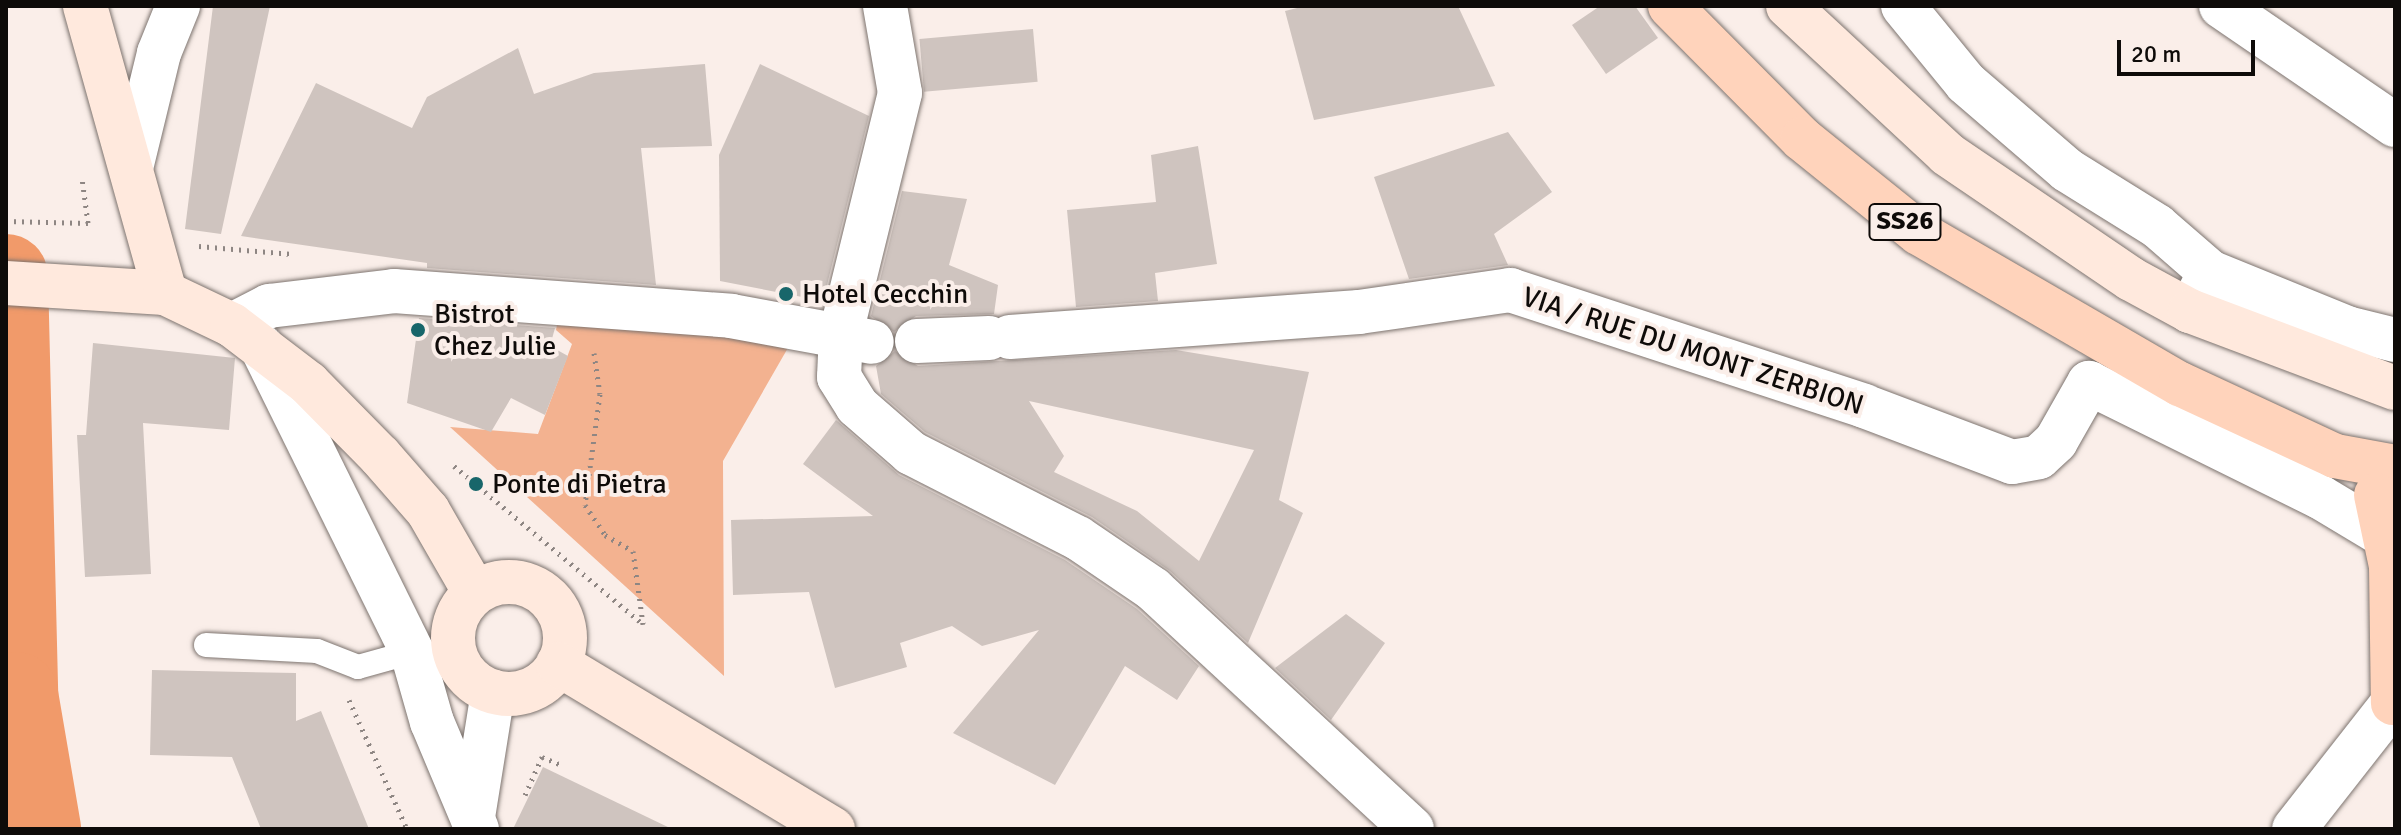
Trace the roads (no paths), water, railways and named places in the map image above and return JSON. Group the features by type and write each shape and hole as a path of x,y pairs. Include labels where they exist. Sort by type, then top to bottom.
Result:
{"main road":[{"name":"SS26","path":"1670,6 1802,139 1919,233 2085,334 2335,456 2370,458 2388,500"},
{"path":"2388,500 2394,702"}],"street":[{"path":"85,6 165,293"},
{"path":"131,168 159,53 178,6"},
{"path":"885,6 900,93 856,338 839,377 868,415 911,453 1078,538 1153,589 1412,829"},
{"path":"1788,6 1947,154 2131,279 2190,311 2395,388"},
{"path":"1903,6 1966,83 2067,170 2157,226 2210,272 2347,328 2395,340"},
{"path":"2221,6 2395,125"},
{"path":"2190,311 2210,272"},
{"path":"6,283 84,284 165,293 247,335 338,412 428,511 474,591"},
{"name":"VIA / RUE DU MONT ZERBION","path":"917,341 1359,312 1510,290 1864,406 2012,462 2039,457 2056,441 2089,383"},
{"path":"247,335 269,306 344,293 581,301 731,316 856,338"},
{"path":"2085,334 2089,383 2320,497 2388,500"},
{"path":"247,335 412,652 470,810"},
{"path":"519,581 547,594 563,619 566,648 558,664 528,692 493,692 472,682 455,657 452,627 474,591 519,581"},
{"path":"558,664 833,829"},
{"path":"470,810 493,692"},
{"path":"2294,829 2394,702"}],"lane":[{"path":"206,645 317,651 358,667 412,652"}],"waterway":[{"path":"6,276 16,694 39,829"}],"place":[{"name":"Hotel Cecchin","path":"786,294"},
{"name":"Bistrot Chez Julie","path":"418,330"},
{"name":"Ponte di Pietra","path":"476,484"}]}
